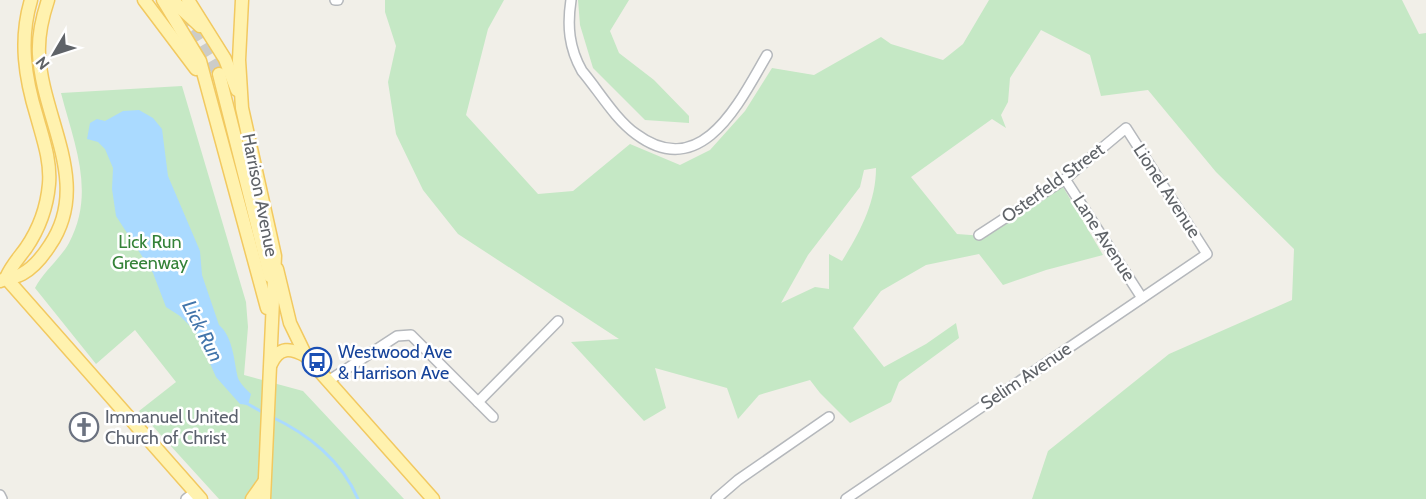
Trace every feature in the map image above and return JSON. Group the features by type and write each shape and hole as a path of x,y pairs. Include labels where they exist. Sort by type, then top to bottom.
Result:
{"main road":[{"path":"2,277 38,228 49,187 49,164 29,87 24,55 25,26 31,0"},
{"path":"2,277 20,276 47,251 59,230 66,206 63,153 39,55 41,24 48,0"},
{"path":"144,0 203,78"},
{"path":"169,0 191,44 211,100 270,318"},
{"path":"169,0 190,0 222,53 242,108"},
{"path":"169,0 222,53"},
{"name":"Harrison Avenue","path":"242,0 239,60 242,108 275,256 270,318 271,365 264,499"},
{"path":"219,74 272,287"},
{"path":"275,256 289,320 306,356 433,499"},
{"path":"2,277 194,497"},
{"path":"271,365 275,355 284,350 294,350 306,356"},
{"path":"252,499 264,481"}],"street":[{"path":"571,0 569,33 582,71 635,134 661,146 675,149 690,147 717,132 738,104 767,56"},
{"name":"Osterfeld Street","path":"979,236 1065,179 1126,128"},
{"name":"Lionel Avenue","path":"1126,128 1207,254"},
{"name":"Lane Avenue","path":"1065,179 1142,298"},
{"name":"Selim Avenue","path":"846,499 1207,254"},
{"path":"478,402 558,321"},
{"path":"328,381 397,336 406,334 415,337 493,417"},
{"path":"716,499 738,480 829,417"},
{"path":"0,495 2,499"}],"green space":[{"path":"385,0 504,0 488,29 466,115 538,194 573,191 630,144 680,165 710,150 745,111 772,68 814,75 881,37 891,44 943,60 963,44 989,0 1402,0 1419,34 1426,33 1426,499 1032,499 1048,451 1169,354 1292,300 1294,249 1216,172 1148,90 1101,96 1090,55 1041,30 1010,78 1008,102 1001,115 1006,128 992,119 911,177 957,234 984,236 1063,187 1103,255 1046,270 1003,285 979,254 926,265 881,291 853,328 884,367 926,344 956,323 959,338 899,382 891,402 850,423 810,380 759,395 738,419 727,388 655,368 666,408 644,421 571,342 619,339 458,234 423,190 396,134 388,82 396,46 385,12","holes":["876,168 866,216 842,261 829,254 829,289 815,287 781,303 808,255 860,187 864,170"]},
{"path":"578,0 629,0 610,31 619,53 654,80 689,116 689,123 645,120 593,68 580,25"},
{"name":"Lick Run Greenway","path":"182,86 246,302 248,327 244,375 303,391 404,499 219,499 139,411 176,382 135,330 96,364 35,288 69,243 77,224 81,205 80,168 61,93"}],"water":[{"path":"139,110 153,118 162,129 168,176 200,251 202,275 219,325 230,341 238,377 251,394 248,405 240,404 216,377 196,332 180,316 166,307 153,273 116,216 112,189 113,168 105,149 98,142 87,139 90,123 97,119 105,121 123,111"}],"waterway":[{"name":"Lick Run","path":"246,403 264,413"},
{"name":"Lick Run","path":"272,417 311,440 323,450 343,473 358,499"}],"tunnel":[{"path":"169,3 194,32 219,74"}],"place":[{"name":"Westwood Ave & Harrison Ave","path":"317,362"},
{"name":"Immanuel United Church of Christ","path":"84,427"}]}
